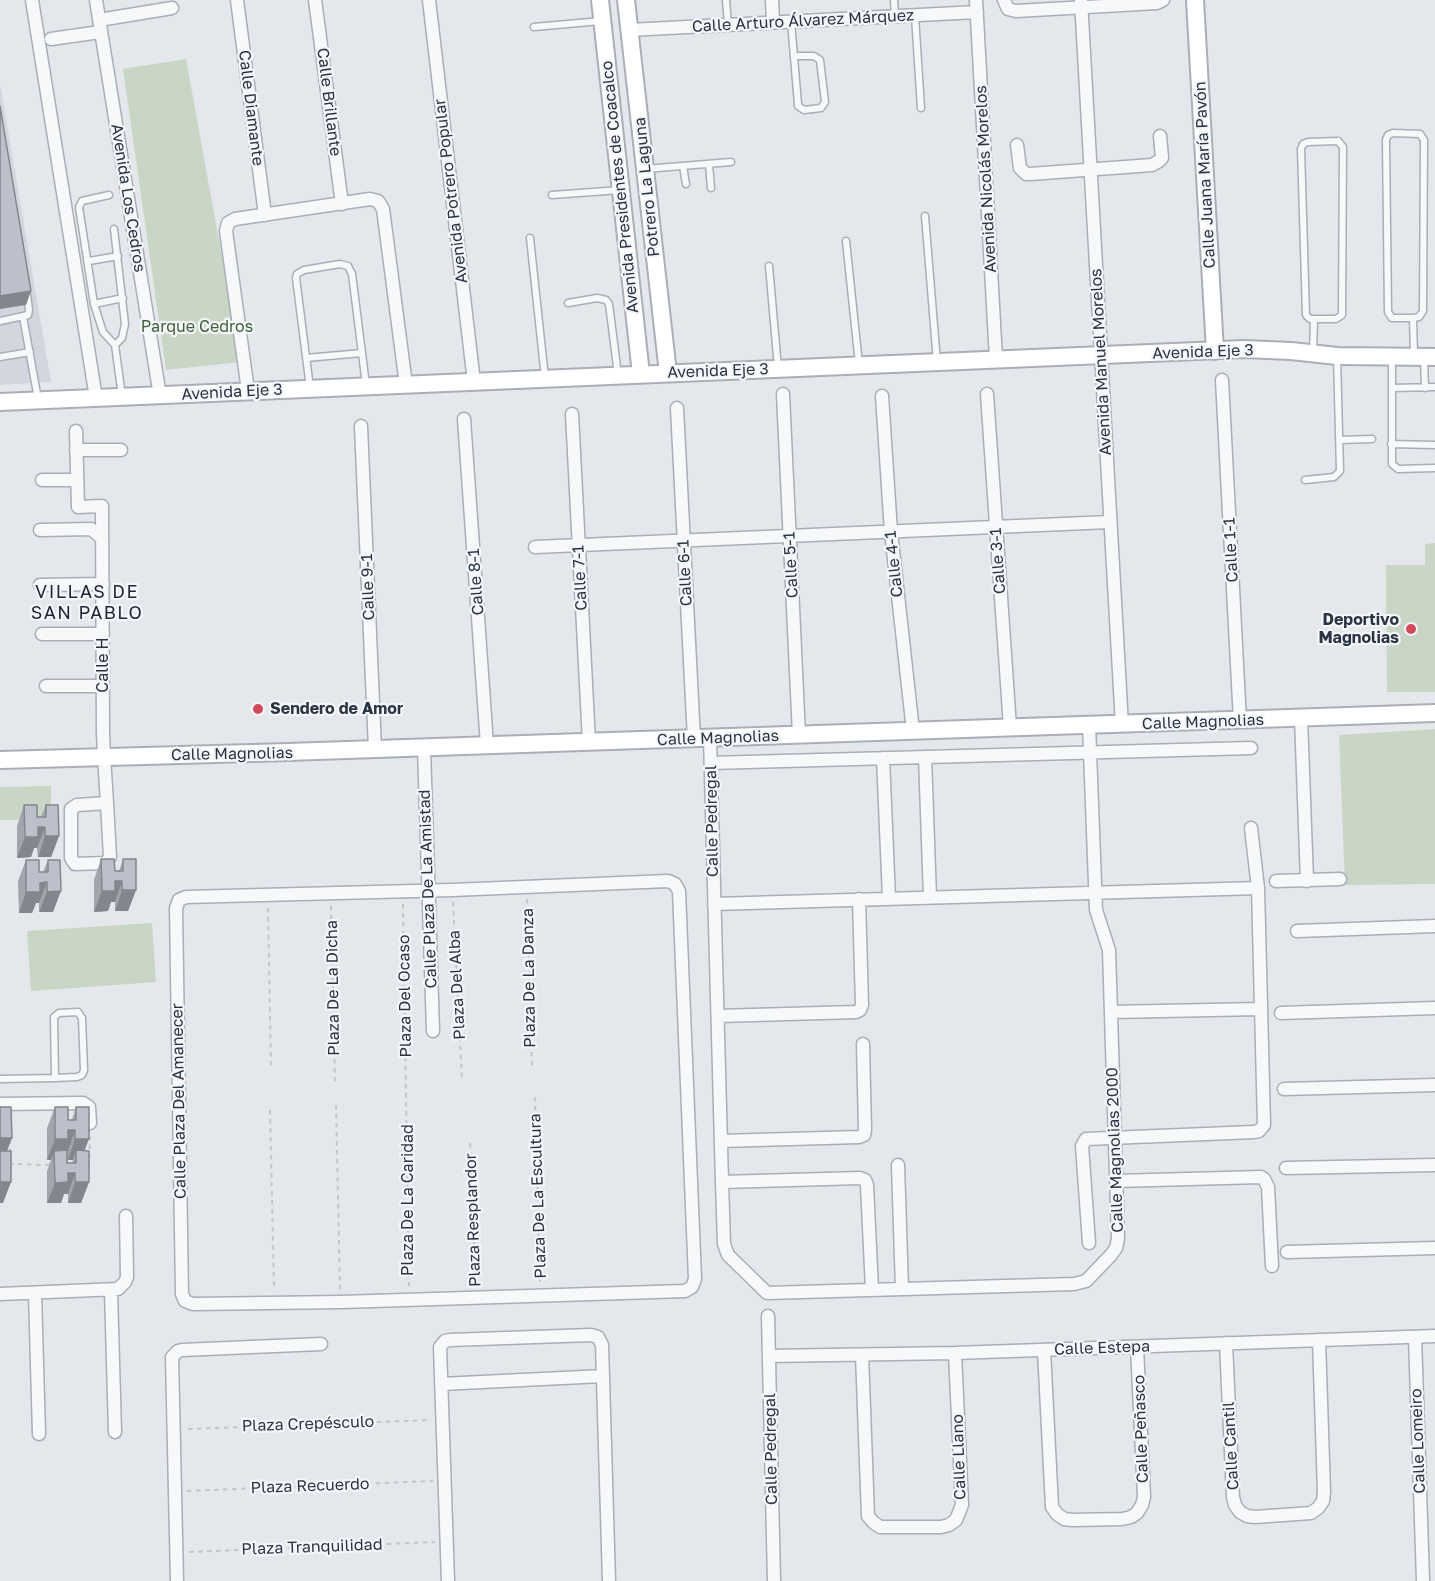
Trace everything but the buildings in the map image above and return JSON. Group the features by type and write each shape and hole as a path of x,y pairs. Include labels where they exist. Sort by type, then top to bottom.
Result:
{"street":[{"path":"32,0 96,398"},
{"name":"Avenida Los Cedros","path":"96,0 160,396"},
{"name":"Calle Diamante","path":"237,0 265,215"},
{"name":"Calle Brillante","path":"315,0 342,204"},
{"name":"Avenida Potrero Popular","path":"429,0 474,382"},
{"name":"Avenida Presidentes de Coacalco","path":"600,0 641,375"},
{"name":"Potrero La Laguna","path":"626,0 668,373"},
{"path":"772,0 773,22"},
{"path":"1004,0 1008,9 1016,11 1081,4 1157,3 1163,0"},
{"name":"Calle Juana María Pavón","path":"1195,0 1215,351"},
{"name":"Avenida Manuel Morelos","path":"1081,4 1122,725"},
{"name":"Calle Arturo Álvarez Márquez","path":"629,30 915,15 977,6"},
{"name":"Avenida Nicolás Morelos","path":"977,6 996,359"},
{"path":"51,39 172,8"},
{"path":"1017,145 1018,164 1026,174 1156,164 1162,158 1160,136"},
{"path":"249,391 226,231 228,224 236,219 370,199 378,201 383,208 406,385"},
{"name":"Avenida Eje 3","path":"0,402 1268,349 1337,356 1424,357"},
{"name":"Calle 1-1","path":"1222,380 1240,721"},
{"name":"Calle 5-1","path":"783,394 799,735"},
{"name":"Calle 3-1","path":"987,394 1010,728"},
{"name":"Calle 4-1","path":"882,396 891,532 913,731"},
{"name":"Calle 6-1","path":"677,408 684,539 702,738"},
{"name":"Calle 7-1","path":"572,414 589,742"},
{"name":"Calle 8-1","path":"465,419 487,746"},
{"name":"Calle 9-1","path":"361,426 375,749"},
{"path":"42,480 77,480 76,431"},
{"path":"76,450 121,450"},
{"name":"Calle H","path":"77,480 78,507 102,506 102,686 110,857 108,862 73,863 70,811 72,807 107,803"},
{"path":"535,547 1109,522"},
{"path":"40,530 91,529 102,538"},
{"path":"40,585 103,584"},
{"path":"42,634 103,634"},
{"path":"46,686 102,686"},
{"name":"Calle Magnolias","path":"0,760 487,746 1435,713"},
{"path":"1302,718 1307,881"},
{"name":"Calle Magnolias 2000","path":"722,1182 726,1252 767,1293 1074,1284 1086,1281 1112,1255 1118,1239 1109,950 1097,917 1089,725"},
{"name":"Calle Pedregal","path":"702,738 711,763 721,1141"},
{"name":"Calle Plaza De La Amistad","path":"423,748 433,1031"},
{"path":"711,763 1251,748"},
{"path":"925,757 930,897"},
{"path":"883,758 889,898"},
{"path":"1089,1243 1083,1143 1089,1139 1254,1132 1262,1129 1265,1121 1258,888 1251,828"},
{"path":"1276,882 1340,879"},
{"path":"268,894 527,888 668,881 678,887 695,1279 692,1287 685,1291 274,1303"},
{"path":"714,904 1258,888"},
{"name":"Calle Plaza Del Amanecer","path":"268,894 186,897 179,900 176,908 182,1293 185,1301 193,1304 274,1303"},
{"path":"718,1016 856,1012 860,1010 862,1005 859,899"},
{"path":"1297,931 1435,926"},
{"path":"1281,1013 1435,1008"},
{"path":"1111,1012 1260,1009"},
{"path":"863,1044 866,1130 864,1135 721,1141 722,1182 865,1180 872,1290"},
{"path":"1284,1089 1435,1085"},
{"path":"0,1104 83,1103 89,1107 90,1123"},
{"path":"898,1165 902,1289"},
{"path":"1286,1168 1435,1165"},
{"path":"1116,1181 1261,1177 1268,1187 1272,1266"},
{"path":"0,1294 111,1291 122,1286 127,1277 126,1216"},
{"path":"1287,1252 1435,1248"},
{"path":"111,1291 115,1432"},
{"path":"35,1293 39,1434"},
{"name":"Calle Pedregal","path":"768,1316 774,1581"},
{"path":"448,1581 440,1347 445,1341 450,1340 594,1335 598,1337 602,1345 609,1581"},
{"name":"Calle Lomeiro","path":"1414,1336 1423,1581"},
{"name":"Calle Estepa","path":"769,1356 955,1353 1435,1336"},
{"name":"Calle Cantil","path":"1226,1343 1233,1497 1240,1512 1256,1517 1311,1513 1323,1501 1319,1340"},
{"path":"177,1581 172,1357 178,1351 321,1344"},
{"name":"Calle Peñasco","path":"1044,1350 1052,1507 1057,1514 1072,1520 1122,1519 1131,1517 1137,1512 1144,1497 1137,1347"},
{"name":"Calle Llano","path":"862,1355 868,1516 880,1527 941,1527 956,1520 962,1505 955,1353"},
{"path":"441,1384 603,1376"}],"lane":[{"path":"726,0 728,25"},
{"path":"894,0 895,16"},
{"path":"915,15 921,108"},
{"path":"534,27 602,21"},
{"path":"791,21 798,106 804,110 822,108 825,102 820,60 817,57 794,56"},
{"path":"1393,133 1420,134 1424,140 1423,311 1419,317 1413,318 1392,318 1388,312 1386,140 1388,135 1393,133"},
{"path":"1338,141 1342,147 1342,313 1338,319 1314,320 1308,319 1306,315 1301,149 1303,144 1308,142 1338,141"},
{"path":"645,169 731,162"},
{"path":"709,164 711,188"},
{"path":"683,166 686,184"},
{"path":"552,195 621,190"},
{"path":"109,195 84,200 79,205 94,303 103,332 115,345 122,397"},
{"path":"925,216 937,363"},
{"path":"114,229 125,330 122,338 115,345"},
{"path":"530,237 545,379"},
{"path":"846,241 859,365"},
{"path":"89,261 118,256"},
{"path":"310,389 296,278 297,274 304,270 340,264 348,266 352,273 366,386"},
{"path":"769,266 778,369"},
{"path":"0,321 28,315 26,287"},
{"path":"94,303 123,298"},
{"path":"568,303 597,298 606,300 609,304 618,375"},
{"path":"23,317 38,400"},
{"path":"1413,318 1424,357 1425,388"},
{"path":"1313,354 1314,320"},
{"path":"0,357 30,352"},
{"path":"306,358 362,353"},
{"path":"1305,480 1330,478 1337,474 1340,467 1337,356"},
{"path":"1392,358 1392,464 1395,468 1435,468"},
{"path":"1392,388 1435,387"},
{"path":"1340,440 1372,439"},
{"path":"1391,444 1435,445"},
{"path":"0,1079 77,1077 83,1072 82,1018 78,1012 59,1013 54,1017 55,1077"}],"path":[{"name":"Plaza De La Danza","path":"527,888 532,1067"},
{"name":"Plaza Del Alba","path":"453,890 462,1079"},
{"name":"Plaza Del Ocaso","path":"403,891 407,1101"},
{"name":"Plaza De La Dicha","path":"331,893 334,1083"},
{"path":"268,894 271,1067"},
{"name":"Plaza De La Escultura","path":"535,1097 541,1295"},
{"name":"Plaza De La Caridad","path":"407,1101 409,1300"},
{"path":"336,1105 341,1302"},
{"path":"270,1110 274,1303"},
{"path":"78,1165 89,1165 90,1123"},
{"path":"9,1164 11,1134"},
{"name":"Plaza Resplandor","path":"470,1143 476,1297"},
{"path":"0,1165 55,1165"},
{"name":"Plaza Crepésculo","path":"173,1429 443,1419"},
{"name":"Plaza Recuerdo","path":"175,1492 445,1480"},
{"name":"Plaza Tranquilidad","path":"177,1552 447,1542"}],"shaded area":[{"path":"0,84 51,382 0,385"}],"green space":[{"name":"Parque Cedros","path":"186,59 241,362 166,370 123,69"},
{"name":"Deportivo Magnolias","path":"1435,543 1435,692 1387,692 1386,565 1425,565 1425,544"},
{"path":"1435,729 1435,884 1345,885 1339,735"},
{"path":"51,786 51,819 0,820 0,787"},
{"path":"152,923 156,982 31,991 27,931"}],"place":[{"name":"Deportivo Magnolias","path":"1411,629"},
{"name":"Sendero de Amor","path":"258,709"}],"district":[{"name":"VILLAS DE SAN PABLO","path":"87,602"}]}
